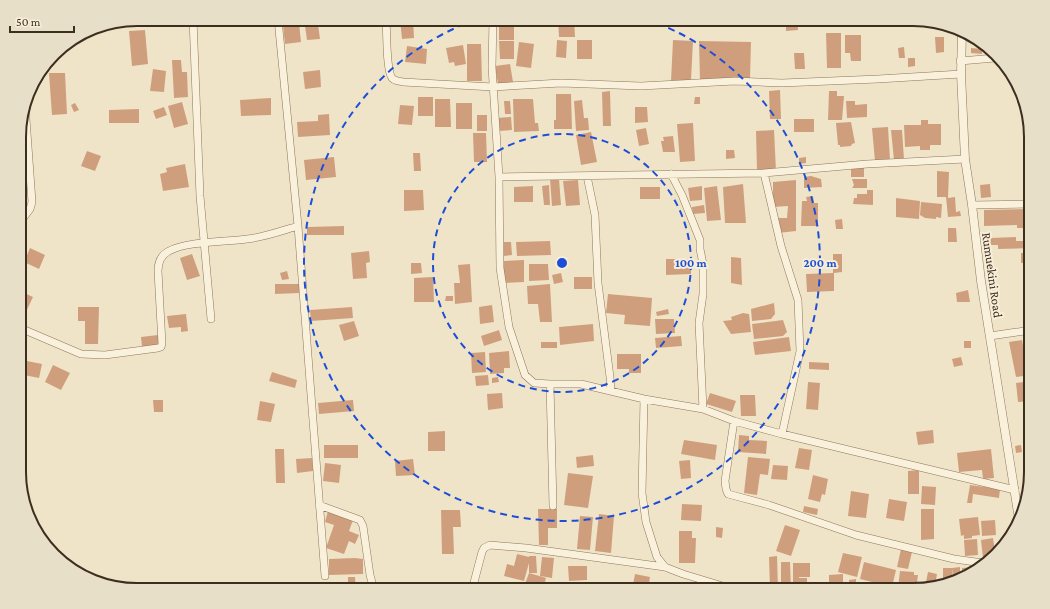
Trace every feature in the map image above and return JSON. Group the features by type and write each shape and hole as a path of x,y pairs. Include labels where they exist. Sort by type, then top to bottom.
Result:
{"street":[{"path":"193,26 200,196 211,319"},
{"path":"279,26 298,226 325,576"},
{"path":"386,26 390,76 393,80 403,82 493,87 561,83 641,86 735,81 782,83 961,74"},
{"path":"493,26 492,67 499,177 500,268 510,327 525,375 534,383 581,384 644,399 702,409 734,421 782,434 1014,490"},
{"name":"Rumuekini Road","path":"962,38 960,61 965,159 981,281 1017,509"},
{"path":"960,61 990,58"},
{"path":"26,214 32,202 27,128"},
{"path":"499,177 764,173 867,164 965,159"},
{"path":"764,173 781,246 798,300 800,351 782,434"},
{"path":"671,174 682,196 700,240 703,294 699,323 702,409"},
{"path":"587,176 595,215 599,287 611,391"},
{"path":"972,205 1024,204"},
{"path":"26,331 81,354 104,355 151,350 161,347 158,264 163,255 170,250 183,246 248,239 298,226"},
{"path":"990,336 1024,331"},
{"path":"550,384 553,506"},
{"path":"644,399 642,493 646,522 657,556 665,567"},
{"path":"734,421 725,481 728,494 769,505 856,535 954,559 977,562"},
{"path":"319,505 360,520 363,526 372,583"},
{"path":"474,583 482,552 484,548 490,545 526,548 665,567 713,583"}],"building":[{"path":"283,26 299,26 301,42 285,44"},
{"path":"305,26 318,26 320,39 307,40"},
{"path":"401,26 413,26 414,38 402,39"},
{"path":"499,26 514,26 514,40 499,40"},
{"path":"558,26 574,26 575,37 559,37"},
{"path":"786,26 798,26 798,30 786,31"},
{"path":"145,30 148,64 132,66 129,31"},
{"path":"826,33 841,33 841,68 827,68"},
{"path":"845,35 861,35 861,61 851,61 850,53 845,53"},
{"path":"935,37 944,37 944,52 936,53"},
{"path":"557,40 567,41 566,58 556,57"},
{"path":"577,40 592,40 592,59 577,59"},
{"path":"673,40 693,41 691,80 671,81"},
{"path":"499,41 514,41 514,59 500,59"},
{"path":"699,41 751,42 750,79 700,81"},
{"path":"519,42 534,44 531,68 516,66"},
{"path":"467,44 481,44 482,81 467,81"},
{"path":"463,45 466,64 455,66 454,62 449,63 446,48"},
{"path":"407,46 427,49 426,64 405,62"},
{"path":"904,47 905,58 899,58 898,48"},
{"path":"971,48 980,49 982,51 982,54 971,53"},
{"path":"794,53 804,53 805,69 795,69"},
{"path":"908,58 915,58 915,66 908,67"},
{"path":"172,60 181,60 182,72 187,72 188,97 174,98"},
{"path":"510,64 513,82 498,84 495,66"},
{"path":"153,69 166,71 164,92 150,91"},
{"path":"320,70 321,87 305,89 303,72"},
{"path":"49,73 65,73 67,114 52,115"},
{"path":"780,90 781,119 770,119 769,91"},
{"path":"610,91 611,126 603,126 602,92"},
{"path":"829,91 837,91 837,96 844,96 842,120 828,120"},
{"path":"556,94 571,94 572,129 554,129 554,120 556,120"},
{"path":"418,97 433,97 433,116 418,116"},
{"path":"695,97 700,97 700,104 694,104"},
{"path":"271,98 271,115 241,116 240,100"},
{"path":"435,99 450,99 451,127 435,127"},
{"path":"513,99 533,99 535,123 538,123 539,131 514,132"},
{"path":"582,100 584,118 588,118 589,130 576,131 574,101"},
{"path":"504,101 510,101 511,114 505,114"},
{"path":"846,101 855,101 855,105 867,104 867,117 847,118"},
{"path":"182,102 188,124 174,128 168,106"},
{"path":"75,103 79,110 74,112 71,105"},
{"path":"456,103 472,103 472,129 456,129"},
{"path":"400,105 414,106 412,125 398,124"},
{"path":"164,107 167,115 156,119 153,111"},
{"path":"635,107 647,107 648,122 635,123"},
{"path":"139,109 139,123 109,123 109,110"},
{"path":"329,114 330,135 298,137 297,122 318,121 318,115"},
{"path":"477,115 487,115 487,131 477,131"},
{"path":"511,117 512,130 498,131 497,118"},
{"path":"794,119 814,119 814,132 794,132"},
{"path":"921,120 928,120 928,124 941,124 941,145 930,145 930,150 920,150 920,146 905,147 904,125 921,125"},
{"path":"851,122 855,143 851,146 840,147 840,145 838,145 836,123"},
{"path":"693,123 695,161 680,162 677,124"},
{"path":"888,127 890,160 875,161 872,128"},
{"path":"646,128 649,144 639,146 636,130"},
{"path":"774,130 776,171 757,171 756,131"},
{"path":"891,130 902,130 904,159 894,160"},
{"path":"591,132 597,162 581,165 576,135"},
{"path":"473,133 486,133 487,162 474,162"},
{"path":"673,136 675,152 663,152 661,141 664,141 663,137"},
{"path":"726,150 734,150 735,158 726,159"},
{"path":"87,151 101,156 95,171 81,166"},
{"path":"413,153 420,153 421,171 414,171"},
{"path":"334,157 336,177 306,180 304,160"},
{"path":"806,157 806,163 799,164 799,158"},
{"path":"185,164 189,187 163,191 160,174 167,172 166,168"},
{"path":"851,168 864,168 864,177 851,177"},
{"path":"937,171 949,172 948,198 955,197 956,212 960,211 961,216 948,217 946,197 937,197"},
{"path":"811,176 821,179 822,187 804,188 804,177"},
{"path":"550,179 559,179 561,205 552,206"},
{"path":"852,179 867,179 867,188 852,188 854,185"},
{"path":"578,180 580,205 566,206 563,181"},
{"path":"796,180 796,231 778,233 778,218 787,218 788,206 773,207 773,182"},
{"path":"743,184 746,223 725,223 723,187"},
{"path":"990,184 991,197 981,198 980,185"},
{"path":"549,185 550,205 544,205 542,186"},
{"path":"533,186 533,202 514,202 514,187"},
{"path":"702,186 702,200 690,201 688,188"},
{"path":"717,186 721,220 707,221 704,188"},
{"path":"640,187 660,187 660,199 640,199"},
{"path":"404,190 423,190 424,210 404,211"},
{"path":"867,190 873,190 873,205 853,204 854,198 857,198 857,194 867,194"},
{"path":"813,196 814,203 818,203 818,226 801,226 802,201 807,201 806,197"},
{"path":"896,198 920,201 919,219 896,217"},
{"path":"921,202 942,204 941,218 925,218 920,215"},
{"path":"704,205 705,213 693,214 692,207"},
{"path":"1024,209 1024,241 1023,228 1017,228 1017,225 984,226 984,210"},
{"path":"842,219 843,229 836,229 835,220"},
{"path":"344,226 344,235 307,235 307,227"},
{"path":"948,228 956,228 957,242 948,242"},
{"path":"1016,237 1016,241 1024,241 1024,248 998,249 998,245 990,245 990,238"},
{"path":"550,241 551,255 517,256 516,242"},
{"path":"504,242 511,242 512,255 504,256"},
{"path":"30,248 45,255 39,269 26,263 26,257"},
{"path":"369,251 370,262 366,263 367,278 353,279 351,253"},
{"path":"1021,253 1024,253 1024,263 1021,263"},
{"path":"192,254 200,276 187,280 180,258"},
{"path":"833,254 842,254 842,272 834,273 834,291 807,292 806,274 833,273"},
{"path":"731,257 741,258 742,285 731,283"},
{"path":"666,259 691,259 691,274 666,275"},
{"path":"524,260 524,282 504,283 504,261"},
{"path":"411,263 421,263 422,273 411,274"},
{"path":"470,264 472,302 455,304 454,283 460,283 458,265"},
{"path":"529,264 548,264 549,280 529,281"},
{"path":"287,271 289,279 282,280 280,273"},
{"path":"561,273 563,282 554,284 552,275"},
{"path":"433,277 434,302 414,302 414,278"},
{"path":"574,277 592,277 592,289 574,289"},
{"path":"275,284 300,284 300,293 275,294"},
{"path":"550,284 552,322 540,322 538,304 528,304 527,286"},
{"path":"968,290 970,302 957,302 956,293"},
{"path":"26,294 33,297 26,312"},
{"path":"608,294 652,298 650,326 624,324 625,315 606,313"},
{"path":"446,296 453,296 453,301 445,301"},
{"path":"774,303 775,314 771,319 752,321 751,309"},
{"path":"492,305 494,322 480,324 479,307"},
{"path":"78,307 99,307 98,344 85,344 85,321 78,321"},
{"path":"352,307 353,318 311,321 310,310"},
{"path":"668,309 669,314 657,316 656,312"},
{"path":"743,313 749,314 751,332 731,334 723,321 732,320 731,317"},
{"path":"186,314 188,331 181,332 181,327 169,328 167,316"},
{"path":"655,319 674,319 675,333 656,334"},
{"path":"783,320 787,332 783,336 754,339 752,324"},
{"path":"354,321 359,336 344,341 339,325"},
{"path":"593,324 594,341 560,345 559,327"},
{"path":"499,330 502,340 484,346 481,336"},
{"path":"158,335 159,345 142,347 141,337"},
{"path":"681,336 682,346 656,348 655,338"},
{"path":"789,337 791,351 755,355 753,342"},
{"path":"1022,340 1024,351 1024,376 1016,377 1009,342"},
{"path":"964,341 971,341 971,348 964,348"},
{"path":"541,342 557,342 557,348 541,348"},
{"path":"509,351 510,368 504,368 504,373 490,374 489,353"},
{"path":"485,352 486,372 472,373 471,353"},
{"path":"617,354 641,354 641,373 629,373 629,369 617,369"},
{"path":"961,357 963,365 954,367 952,359"},
{"path":"27,361 42,364 39,378 26,375"},
{"path":"809,362 829,363 829,370 809,369"},
{"path":"53,365 70,373 61,390 45,382"},
{"path":"272,372 297,380 295,388 269,381"},
{"path":"488,375 489,385 476,386 475,376"},
{"path":"498,377 499,382 492,383 492,378"},
{"path":"808,382 820,383 818,410 806,409"},
{"path":"1024,382 1024,402 1018,402 1016,383"},
{"path":"502,393 503,408 488,410 487,394"},
{"path":"710,393 736,401 732,412 706,404"},
{"path":"740,395 755,395 756,416 741,416"},
{"path":"153,400 163,400 163,412 154,412"},
{"path":"353,400 354,411 319,414 318,403"},
{"path":"260,401 275,404 271,422 257,420"},
{"path":"933,430 934,443 918,445 916,432"},
{"path":"445,431 445,451 428,451 428,432"},
{"path":"739,435 749,436 749,440 767,441 766,454 738,452"},
{"path":"684,440 717,445 715,460 681,454"},
{"path":"324,445 358,445 358,458 324,458"},
{"path":"1021,445 1022,452 1016,453 1015,446"},
{"path":"799,448 812,450 809,470 795,468"},
{"path":"275,449 284,449 285,483 276,483"},
{"path":"991,449 994,478 983,479 982,470 959,472 957,453"},
{"path":"593,455 594,466 577,468 576,457"},
{"path":"748,457 770,459 768,475 760,474 757,495 744,493"},
{"path":"312,458 313,471 297,473 296,459"},
{"path":"413,459 415,475 396,476 395,461"},
{"path":"690,460 691,478 681,479 679,461"},
{"path":"325,463 341,465 339,483 323,481"},
{"path":"773,465 788,466 787,480 771,479"},
{"path":"919,470 919,494 908,494 908,471"},
{"path":"568,473 593,476 588,508 564,505"},
{"path":"813,475 828,479 825,495 822,494 820,502 808,499"},
{"path":"970,485 1000,489 999,498 973,494 972,503 967,503"},
{"path":"922,486 936,487 935,505 921,504"},
{"path":"851,491 869,494 866,518 848,516"},
{"path":"889,499 907,502 904,521 886,518"},
{"path":"682,504 702,505 701,521 681,520"},
{"path":"804,506 818,509 817,515 803,512"},
{"path":"538,509 557,509 557,528 548,528 548,545 539,545"},
{"path":"921,509 934,509 934,539 921,540"},
{"path":"441,510 460,510 461,527 453,527 454,554 442,554"},
{"path":"328,511 353,520 349,531 359,535 355,544 349,541 344,554 326,548 334,525 325,522"},
{"path":"599,514 614,516 611,553 595,551"},
{"path":"580,516 593,517 590,550 577,549"},
{"path":"978,517 980,535 964,539 964,535 961,536 959,519"},
{"path":"995,520 996,535 982,536 981,521"},
{"path":"785,525 800,530 791,556 776,551"},
{"path":"716,527 723,528 722,538 716,537"},
{"path":"679,531 692,531 692,538 696,538 695,563 679,563"},
{"path":"993,538 994,546 983,557 981,540"},
{"path":"977,539 978,555 965,556 964,540"},
{"path":"901,549 912,552 908,569 897,567"},
{"path":"843,553 862,557 857,577 838,572"},
{"path":"517,554 529,557 536,556 537,573 529,573 529,563 524,581 504,576 507,564 514,566"},
{"path":"777,556 778,583 770,583 769,557"},
{"path":"542,557 554,558 552,578 540,576"},
{"path":"329,559 363,559 363,574 329,575"},
{"path":"781,562 790,562 791,583 781,583"},
{"path":"864,562 896,570 893,583 876,583 860,579"},
{"path":"793,563 810,563 810,577 799,577 807,578 807,583 793,582"},
{"path":"568,566 587,566 587,580 569,581"},
{"path":"960,567 960,572 953,576 952,568"},
{"path":"969,567 962,571 962,568"},
{"path":"943,568 952,568 952,576 943,578"},
{"path":"900,571 914,572 914,575 918,575 917,583 899,583"},
{"path":"928,572 937,574 936,580 926,582"},
{"path":"529,573 546,578 545,583 525,583"},
{"path":"635,574 650,577 649,583 633,583"},
{"path":"843,574 843,583 829,583 829,575"},
{"path":"348,577 355,577 355,583 348,583"},
{"path":"856,579 856,583 849,583 849,580"}]}
